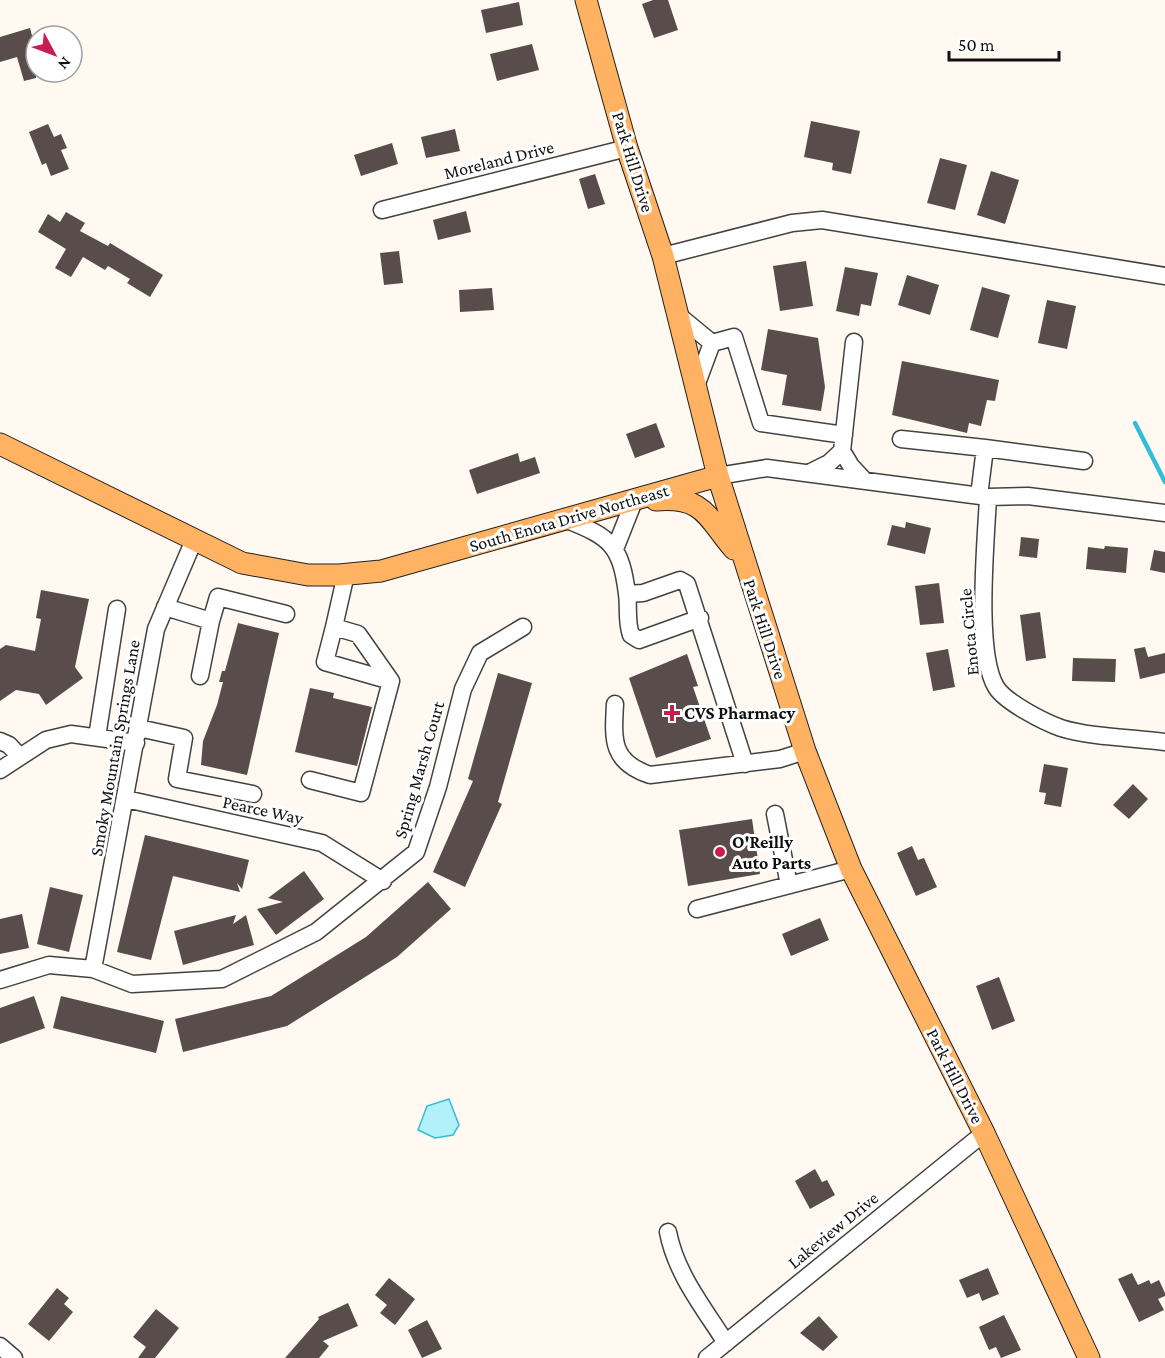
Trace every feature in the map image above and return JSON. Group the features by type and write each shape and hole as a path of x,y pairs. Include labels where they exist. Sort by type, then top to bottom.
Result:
{"main road":[{"name":"Park Hill Drive","path":"586,0 627,148 663,255 718,476 805,751 851,869 984,1133 1089,1358"},
{"name":"South Enota Drive Northeast","path":"0,444 242,563 308,575 381,571 718,476"},
{"path":"634,501 672,499 703,509 743,560"}],"street":[{"name":"Moreland Drive","path":"382,210 627,148"},
{"path":"663,255 792,224 822,220 1165,276"},
{"path":"678,315 712,343"},
{"path":"712,343 734,337 761,423 843,443"},
{"path":"854,342 843,443 851,466 864,480"},
{"path":"696,386 712,343"},
{"path":"901,439 1084,461"},
{"path":"809,473 829,463 843,443"},
{"name":"Enota Circle","path":"985,448 982,596 989,674 998,690 1039,719 1063,729 1165,742"},
{"name":"South Enota Drive Northeast","path":"718,476 767,468 983,497 1028,496 1165,513"},
{"path":"615,549 634,501"},
{"path":"567,520 595,531 615,549 627,594 627,624 631,635 639,640 700,618"},
{"name":"Smoky Mountain Springs Lane","path":"93,969 156,629 194,540"},
{"path":"346,574 325,662 391,681"},
{"path":"627,594 643,593 680,580 687,585 700,618 745,764"},
{"path":"200,676 218,597 286,614"},
{"path":"165,607 211,621"},
{"path":"97,737 117,609"},
{"path":"334,627 358,634 391,681"},
{"name":"Spring Marsh Court","path":"0,980 49,965 93,969 132,984 222,979 316,932 416,852 438,787 463,689 480,653 523,627"},
{"path":"310,780 361,793 391,681"},
{"path":"615,704 613,734 620,754 632,769 650,775 780,759 805,751"},
{"path":"0,770 46,740 71,734 97,737 137,735 184,738 177,779 253,794"},
{"path":"0,741 9,745 20,757"},
{"name":"Pearce Way","path":"126,799 322,843 383,880"},
{"path":"775,814 789,885"},
{"path":"697,909 851,869"},
{"name":"Lakeview Drive","path":"707,1358 984,1133"},
{"path":"668,1232 681,1271 726,1343"},
{"path":"0,1346 14,1358"}],"water":[{"path":"449,1099 459,1125 453,1135 435,1138 418,1130 427,1106"}],"building":[{"path":"653,0 668,0 678,30 654,38 642,4"},
{"path":"519,2 523,25 486,33 481,10"},
{"path":"24,30 24,81 17,57 0,62 0,37"},
{"path":"532,44 539,70 497,81 490,54"},
{"path":"811,121 860,131 851,174 832,170 833,163 804,157"},
{"path":"48,124 54,137 61,134 67,148 61,150 69,169 51,176 46,163 42,165 29,132"},
{"path":"455,129 460,151 426,158 421,137"},
{"path":"392,143 398,164 361,176 354,155"},
{"path":"940,158 967,165 955,210 927,203"},
{"path":"991,171 1019,180 1005,224 977,215"},
{"path":"595,174 605,204 588,209 579,179"},
{"path":"466,211 471,232 438,240 433,220"},
{"path":"66,212 85,223 80,231 108,246 110,243 163,275 150,297 127,283 130,279 108,266 105,270 83,257 71,277 55,268 66,249 38,232 48,214 60,222"},
{"path":"399,251 403,283 384,285 380,253"},
{"path":"806,261 813,306 780,311 773,266"},
{"path":"845,267 878,273 871,306 861,304 859,316 836,311"},
{"path":"907,275 939,285 930,315 898,305"},
{"path":"982,287 1010,295 998,338 970,330"},
{"path":"492,288 494,310 460,312 459,290"},
{"path":"1047,300 1076,306 1067,349 1038,343"},
{"path":"768,329 818,338 825,387 821,411 782,405 787,375 761,370"},
{"path":"902,361 999,380 995,401 987,400 981,426 969,423 967,433 892,415"},
{"path":"656,423 665,447 635,458 626,434"},
{"path":"518,453 520,462 535,457 540,473 477,494 469,470"},
{"path":"906,522 931,528 925,554 887,545 892,525 905,528"},
{"path":"1021,537 1039,539 1037,558 1019,556"},
{"path":"1105,546 1128,548 1126,573 1086,569 1088,547 1104,549"},
{"path":"1154,550 1165,552 1165,573 1150,570"},
{"path":"939,583 944,623 920,625 915,586"},
{"path":"41,590 89,599 75,667 83,678 46,705 39,694 16,690 0,701 0,649 6,645 35,651 41,619 36,618"},
{"path":"1040,612 1046,658 1026,661 1020,615"},
{"path":"238,623 279,633 247,775 201,765 203,741 217,705 223,682 219,682 222,671 225,671"},
{"path":"1145,647 1148,657 1165,653 1165,673 1140,679 1134,649"},
{"path":"948,649 955,687 933,691 926,653"},
{"name":"CVS Pharmacy","path":"687,654 698,686 693,687 711,739 656,758 629,678"},
{"path":"1073,658 1116,659 1115,682 1072,681"},
{"path":"498,673 532,683 498,802 502,804 465,887 433,872 473,781 468,779"},
{"path":"310,688 334,693 333,698 372,707 357,766 295,752"},
{"path":"1044,764 1068,768 1061,807 1044,804 1046,793 1039,792"},
{"path":"1133,784 1148,799 1129,819 1113,805"},
{"name":"O'Reilly Auto Parts","path":"752,819 760,874 688,886 679,830"},
{"path":"145,835 249,860 242,889 237,883 240,892 173,876 151,960 117,952"},
{"path":"912,846 918,860 924,858 937,887 916,896 897,853"},
{"path":"304,871 324,899 276,935 257,909 283,902 268,898"},
{"path":"428,882 451,909 397,957 287,1026 183,1052 175,1019 271,996 366,937"},
{"path":"50,887 83,895 69,952 37,944"},
{"path":"22,914 29,948 0,954 0,919"},
{"path":"236,915 233,924 246,915 254,945 183,965 174,931"},
{"path":"820,918 829,940 791,956 782,934"},
{"path":"999,977 1015,1021 992,1030 976,986"},
{"path":"34,996 45,1028 0,1044 0,1008"},
{"path":"61,996 164,1021 156,1053 53,1028"},
{"path":"815,1169 822,1182 827,1180 835,1195 810,1209 795,1181"},
{"path":"988,1268 999,1294 982,1301 979,1293 967,1298 959,1280"},
{"path":"1132,1273 1138,1285 1149,1280 1151,1284 1159,1280 1165,1293 1165,1296 1158,1299 1164,1310 1139,1322 1118,1279"},
{"path":"389,1278 415,1299 395,1325 380,1313 387,1305 375,1295"},
{"path":"57,1288 69,1298 64,1304 73,1312 49,1341 28,1324"},
{"path":"348,1303 358,1326 323,1341 329,1346 319,1358 285,1358 319,1319 318,1317"},
{"path":"156,1309 179,1328 155,1358 138,1358 146,1347 133,1337"},
{"path":"1004,1315 1021,1350 1001,1358 996,1347 989,1350 979,1327"},
{"path":"819,1316 838,1337 823,1351 800,1333"},
{"path":"427,1320 442,1349 422,1358 408,1330"}],"waterway":[{"path":"1135,423 1165,482"}],"place":[{"name":"CVS Pharmacy","path":"672,713"},
{"name":"O'Reilly Auto Parts","path":"720,852"}]}
